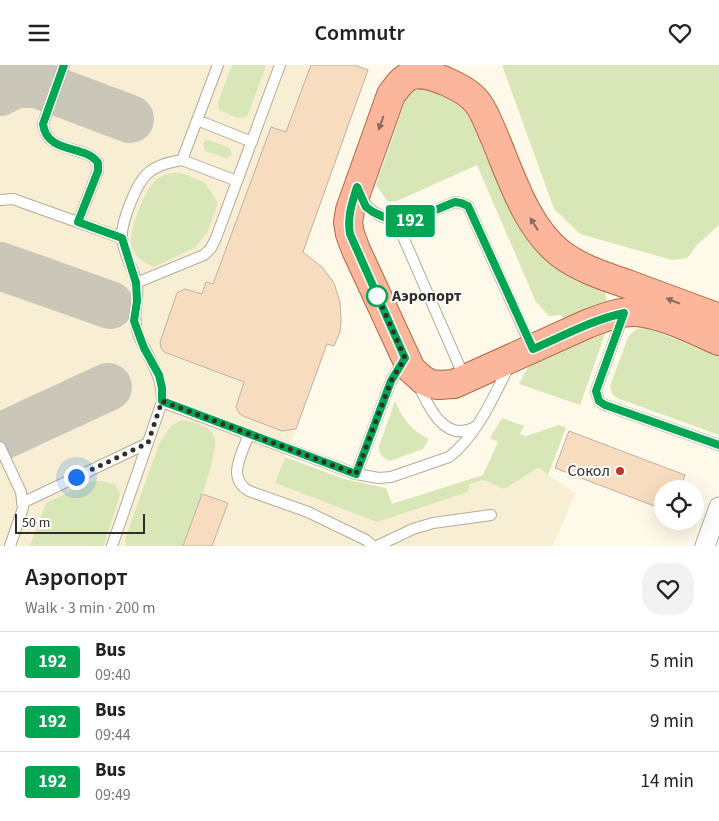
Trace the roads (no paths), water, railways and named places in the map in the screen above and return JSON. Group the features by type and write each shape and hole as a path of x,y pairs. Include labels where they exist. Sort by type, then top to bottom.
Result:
{"main road":[{"path":"719,319 597,273 561,255 546,241 533,224 484,113 469,93 461,87 424,71 405,78 398,85 395,84 357,187 348,222 350,234 408,363 423,380 430,384 448,385 465,380 588,324 608,316 624,313 646,313 719,341"}],"street":[{"path":"705,546 719,507"}],"lane":[{"path":"64,65 43,124 44,131 52,141 93,158 98,163 98,171 78,222"},
{"path":"182,160 218,65"},
{"path":"136,283 204,255 211,248 280,65"},
{"path":"197,120 252,141"},
{"path":"112,546 162,401 159,375 144,348 134,321 137,301 136,283 122,238 123,225 142,179 147,173 160,165 182,160 237,181"},
{"path":"162,401 356,474 379,479 391,477 449,457 463,445 500,385 523,354 468,206 455,202 411,220 397,223 366,207 357,187"},
{"path":"0,200 13,199 122,238"},
{"path":"397,223 465,380"},
{"path":"624,313 596,391 599,401 605,405 719,445"},
{"path":"356,474 391,381 408,363 428,406 443,424 459,432 467,431 476,426"},
{"path":"249,434 238,465 236,477 240,486 316,516 375,546 413,529 432,523 491,515"},
{"path":"22,503 148,443"},
{"path":"0,447 21,493 23,508 10,546"}],"place":[{"name":"Аэропорт","path":"377,296"},
{"name":"Сокол","path":"620,471"}]}
